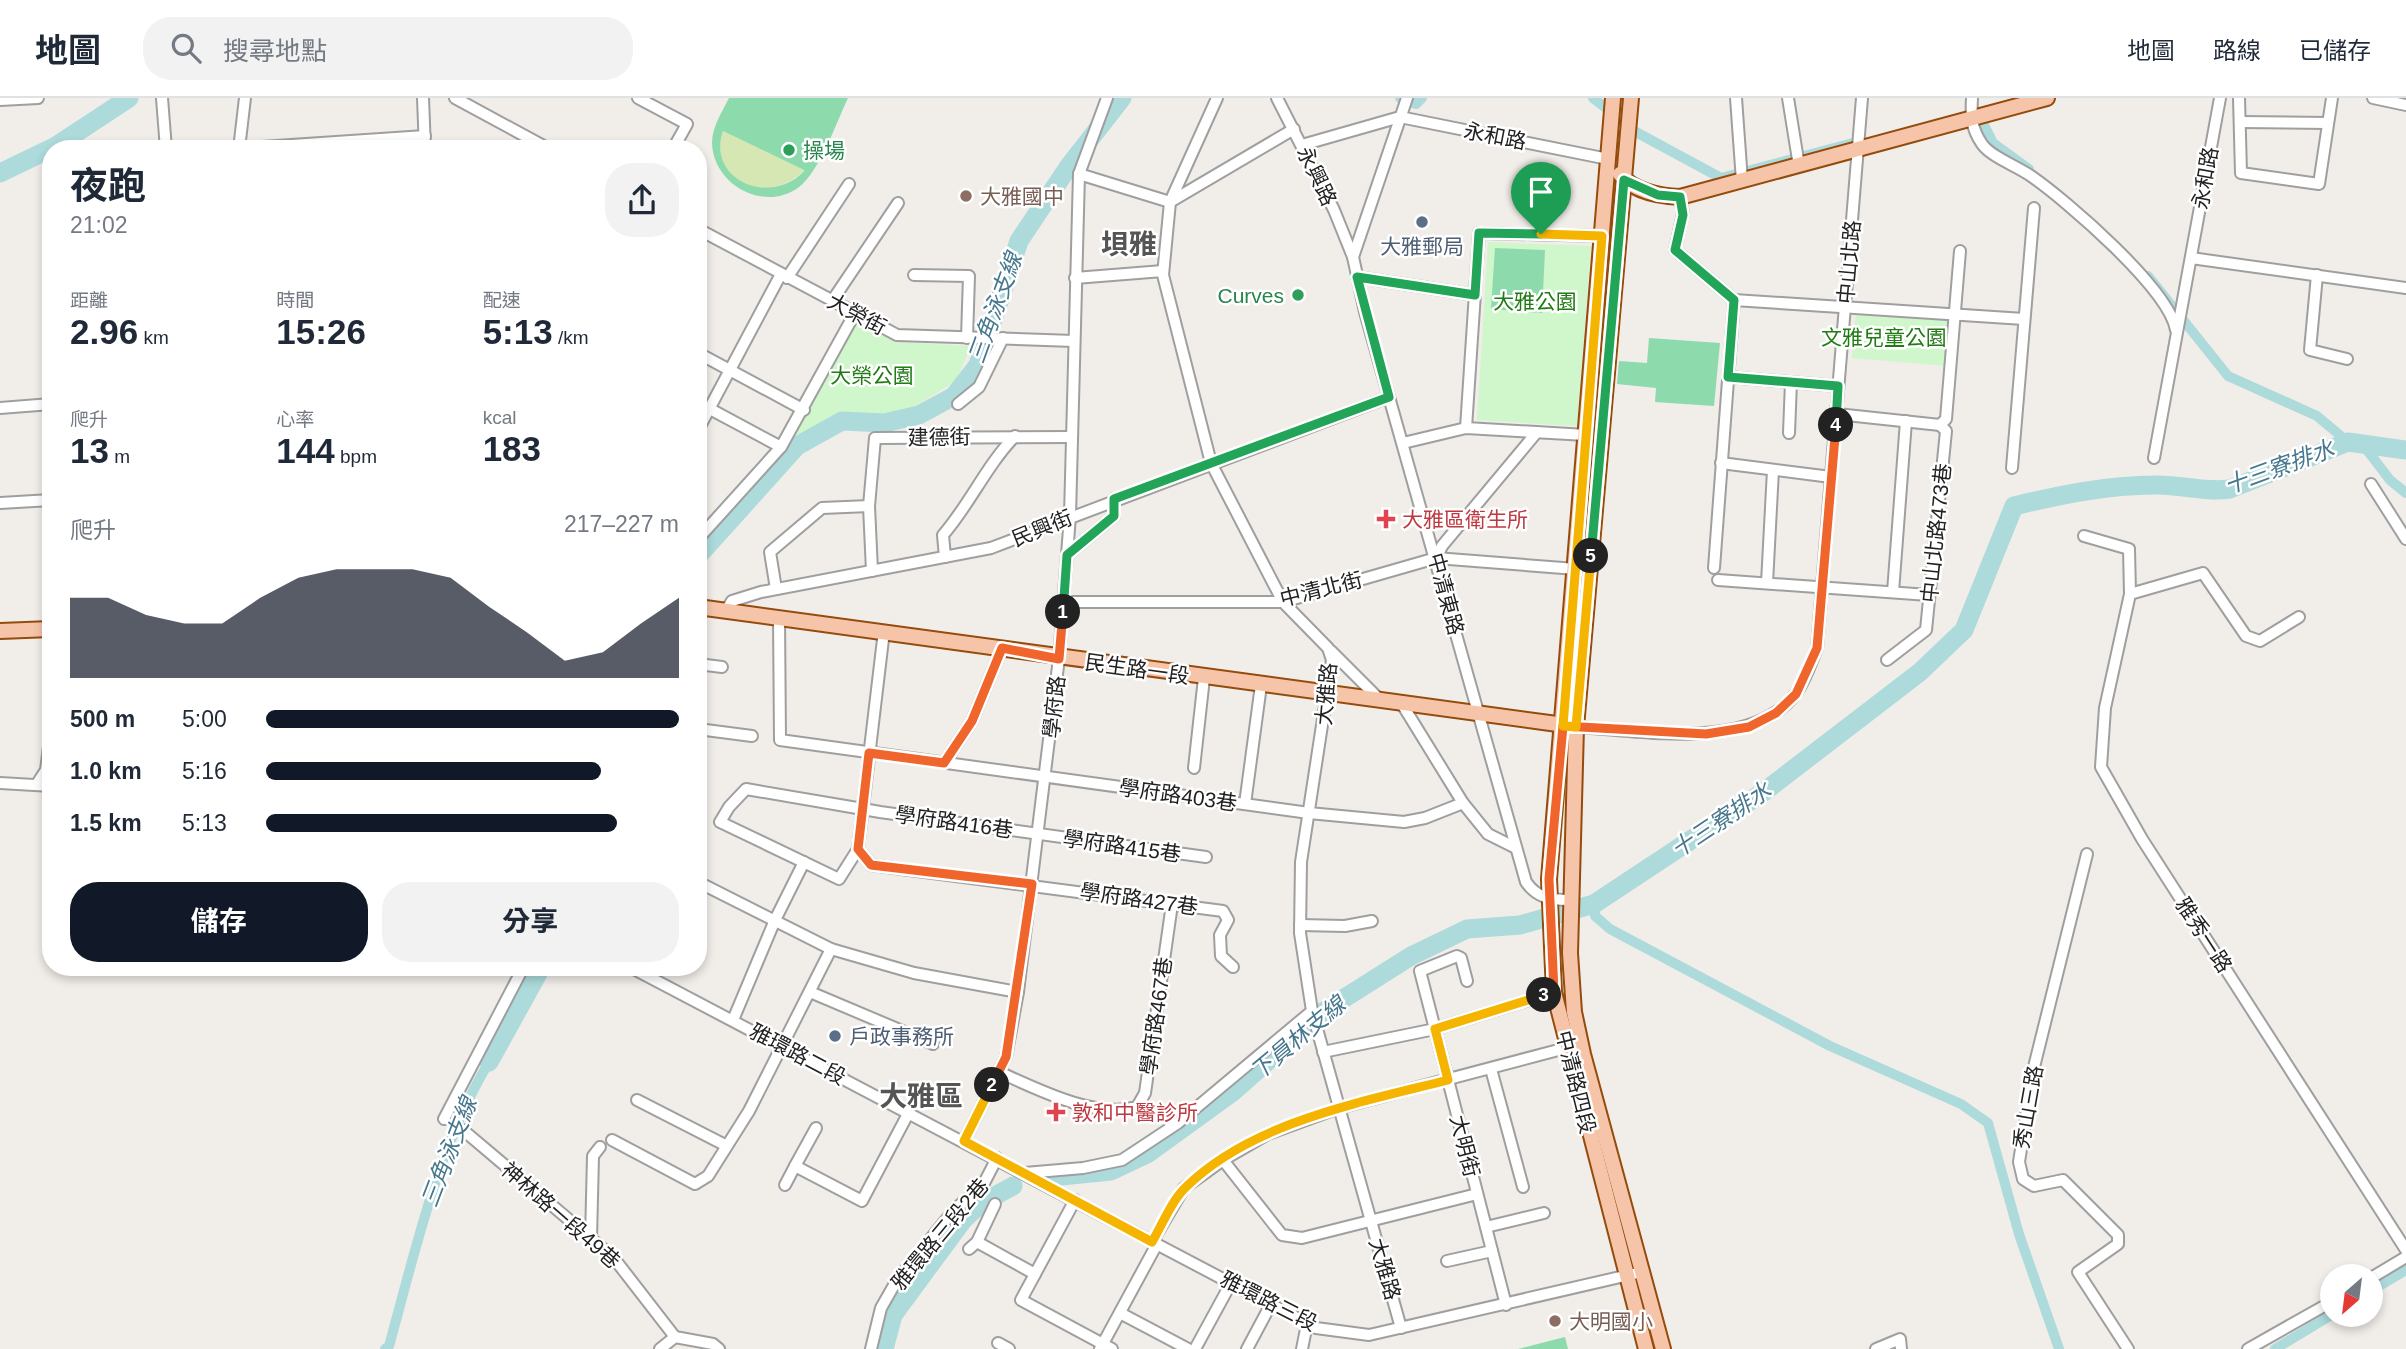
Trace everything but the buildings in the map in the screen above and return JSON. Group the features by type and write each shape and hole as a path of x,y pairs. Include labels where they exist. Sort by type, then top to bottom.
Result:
{"main road":[{"path":"1570,726 1576,569 1613,98"},
{"path":"1570,726 1631,98"},
{"path":"1608,159 1624,180 1658,195 1680,197 1799,166 1858,145 1971,121 2047,98"},
{"name":"民生路一段","path":"707,608 1002,648 1059,659 1570,726"},
{"path":"0,631 42,629"},
{"name":"中清路四段","path":"1570,726 1549,879 1554,992 1566,1048 1646,1349"},
{"name":"中清路四段","path":"1570,726 1569,910 1574,1012 1663,1349"}],"street":[{"path":"0,100 38,98"},
{"path":"162,98 165,140"},
{"path":"239,140 246,98"},
{"path":"424,98 425,140"},
{"path":"455,98 532,140"},
{"name":"學府路","path":"964,1141 1006,1057 1018,992 1059,659 1070,516 1079,174 1107,98"},
{"name":"大雅路","path":"1217,98 1170,202 1163,271 1212,463 1283,601 1328,648 1332,660 1329,694 1301,862 1300,925 1312,1011 1401,1328"},
{"name":"永興路","path":"1277,98 1303,145 1353,257"},
{"name":"中清東路","path":"1407,98 1353,257 1389,397 1526,882 1532,892 1551,904"},
{"path":"1736,98 1742,180"},
{"path":"1788,98 1799,166"},
{"name":"中山北路","path":"1570,726 1706,734 1749,727 1776,713 1796,694 1817,648 1862,98"},
{"path":"1972,98 1971,121 1983,146 2033,177 2109,243 2156,290 2174,319 2177,333"},
{"name":"永和路","path":"2154,458 2220,98"},
{"path":"2239,98 2241,173 2319,184 2332,98"},
{"path":"2372,98 2406,105"},
{"path":"641,99 687,124 679,140"},
{"name":"永和路","path":"1303,145 1400,117 1608,159"},
{"path":"2240,122 2328,123"},
{"path":"1079,174 1170,202 1294,129"},
{"path":"367,140 425,136"},
{"path":"707,414 784,276 849,184"},
{"path":"1680,197 1683,215 1675,250 1734,300 2024,318"},
{"path":"832,301 898,203"},
{"path":"2012,468 2034,208"},
{"path":"1466,428 1479,233 1602,236"},
{"name":"大榮街","path":"707,234 897,335 1074,341"},
{"path":"1837,414 1940,425 1946,419 1960,251"},
{"path":"2190,258 2406,288"},
{"path":"1075,278 1163,271"},
{"path":"914,275 969,276 970,338"},
{"path":"2317,275 2310,350 2347,359"},
{"path":"1357,277 1475,295"},
{"path":"1714,568 1734,300"},
{"path":"707,529 780,447 804,410 855,313"},
{"path":"958,404 979,387 1000,339"},
{"path":"707,358 804,410"},
{"path":"1728,377 1838,386"},
{"path":"1789,433 1791,382"},
{"name":"民興街","path":"727,609 732,601 776,589 991,548 1114,499 1389,397"},
{"path":"0,408 42,405"},
{"path":"709,410 780,447"},
{"name":"中山北路473巷","path":"1893,592 1906,421"},
{"name":"中山北路473巷","path":"1887,660 1926,630 1946,431 1940,425"},
{"path":"1403,443 1466,428 1586,435"},
{"path":"1436,558 1442,546 1537,432"},
{"path":"945,557 943,535 961,515 998,454 1015,436"},
{"name":"建德街","path":"872,571 869,506 875,438 1071,437"},
{"path":"1721,463 1831,477"},
{"path":"1767,583 1773,470"},
{"path":"2371,484 2406,538"},
{"path":"1067,555 1114,516 1114,499"},
{"path":"0,503 42,501"},
{"path":"776,589 770,552 822,508 869,506"},
{"name":"雅秀一路","path":"2084,536 2129,549 2130,594 2105,708 2101,767 2146,847 2406,1250"},
{"name":"中清北街","path":"1063,602 1283,601 1436,558 1576,569"},
{"path":"2130,594 2203,573 2246,636 2260,641 2299,617"},
{"path":"1718,580 1929,595"},
{"name":"學府路403巷","path":"779,617 780,740 1309,813 1404,822 1425,818 1463,803"},
{"path":"733,1020 775,920 804,862 839,878 858,849 884,631"},
{"path":"944,763 972,721 1002,648"},
{"path":"1328,648 1381,701"},
{"path":"707,665 722,667"},
{"path":"1194,768 1204,678"},
{"path":"1245,804 1261,685"},
{"path":"1402,704 1463,803 1488,834 1516,849"},
{"path":"707,730 752,737"},
{"path":"37,784 42,776"},
{"path":"0,783 42,785"},
{"name":"學府路416巷","path":"804,862 720,822 746,789 1039,834"},
{"name":"學府路415巷","path":"1039,834 1206,857"},
{"name":"學府路427巷","path":"858,849 871,865 1223,911 1228,920 1220,935 1221,956 1233,967"},
{"name":"秀山三路","path":"2087,854 2033,1071 2019,1162 2022,1179 2034,1186 2063,1180 2118,1235 2118,1244 2078,1272 2128,1349"},
{"path":"707,886 831,949 914,972 1018,992"},
{"name":"學府路467巷","path":"999,1072 1061,1101 1126,1110 1137,1107 1145,1093 1172,904"},
{"path":"1551,904 1569,910"},
{"path":"1300,925 1345,926 1372,921"},
{"path":"612,1140 695,1184 708,1176 725,1145 749,1111 831,949"},
{"name":"大明街","path":"1467,981 1461,958 1457,956 1420,971 1506,1305"},
{"path":"444,1119 519,976"},
{"name":"雅環路二段","path":"648,976 964,1141"},
{"path":"810,992 933,1044"},
{"path":"1323,1052 1435,1029 1554,992"},
{"path":"1025,1173 1083,1168 1122,1160 1178,1123 1312,1011"},
{"path":"1075,1200 1021,1300 1105,1347 1184,1188 1223,1160 1268,1134 1339,1108 1566,1048"},
{"path":"1491,1069 1522,1187"},
{"path":"637,1100 725,1145"},
{"path":"795,1166 862,1201 909,1112"},
{"path":"785,1185 816,1128"},
{"name":"神林路一段49巷","path":"463,1130 628,1274 676,1337"},
{"name":"雅環路三段","path":"964,1141 1316,1328 1369,1335 1642,1272"},
{"path":"591,1239 593,1156 600,1147"},
{"name":"雅環路三段2巷","path":"871,1349 881,1308 897,1280 955,1209 982,1187 997,1158"},
{"path":"1223,1160 1282,1235 1301,1238 1477,1194"},
{"path":"995,1204 973,1246 1035,1274"},
{"path":"1486,1227 1544,1213"},
{"path":"1447,1261 1492,1251"},
{"path":"2384,1270 2406,1257"},
{"path":"1195,1349 1231,1283"},
{"path":"1247,1349 1271,1304"},
{"path":"2248,1349 2320,1308"},
{"path":"1120,1313 1188,1349"},
{"path":"1302,1349 1307,1324"},
{"path":"1368,1349 1369,1335"},
{"path":"660,1349 676,1337 713,1344 719,1349"},
{"path":"1874,1349 1900,1339 1901,1349"},
{"path":"998,1343 1009,1349"}],"green space":[{"name":"操場","path":"729,98 848,98 821,158 807,180 786,194 771,197 757,196 731,182 721,171 715,158 712,143 714,131","holes":["723,131 804,170 790,182 775,187 759,187 745,183 732,175 724,163 720,148"]},
{"path":"723,131 804,170 790,181 775,187 759,187 745,183 732,175 724,163 720,149"},
{"name":"大雅公園","path":"1488,242 1591,246 1577,426 1477,420"},
{"path":"1495,248 1545,250 1542,313 1491,309"},
{"name":"文雅兒童公園","path":"1856,310 1950,318 1946,366 1852,358"},
{"name":"大榮公園","path":"859,322 895,342 971,346 956,381 910,409 881,415 845,413 830,416 782,448 851,325"},
{"path":"1649,338 1720,343 1714,406 1655,402 1656,388 1617,384 1619,361 1647,363"},
{"path":"1565,1337 1568,1349 1518,1349"}],"waterway":[{"path":"65,140 129,98"},
{"name":"三角泳支線","path":"707,546 797,446 842,421 884,423 919,415 954,396 978,365 1019,241 1069,166 1122,98"},
{"path":"1400,98 1416,104 1422,98"},
{"path":"1593,98 1624,122"},
{"path":"1977,111 1993,143 2029,169"},
{"path":"1634,131 1721,178 1853,143"},
{"path":"0,173 42,153"},
{"path":"2148,276 2228,376 2317,416 2348,442"},
{"path":"2360,441 2390,480 2406,493"},
{"name":"十三寮排水","path":"1051,1177 1111,1171 1147,1154 1234,1091 1324,1011 1411,956 1467,929 1520,925 1594,904 1765,791 1920,672 1964,630 2014,506 2137,485 2230,489 2348,442 2406,450"},
{"name":"十三寮排水","path":"1594,904 1595,916 1610,929 1830,1046 1961,1104 1988,1123 2019,1234 2059,1349"},
{"name":"三角泳支線","path":"489,1062 537,976"},
{"name":"三角泳支線","path":"385,1349 389,1346 419,1236 455,1129 489,1062"},
{"name":"下員林支線","path":"884,1349 893,1315 963,1220 980,1204 1013,1186"},
{"path":"2384,1283 2406,1270"},
{"path":"2275,1349 2320,1322"}],"place":[{"name":"操場","path":"789,150"},
{"name":"大雅國中","path":"966,196"},
{"name":"大雅郵局","path":"1422,222"},
{"name":"Curves","path":"1298,295"},
{"name":"大雅區衛生所","path":"1386,519"},
{"name":"戶政事務所","path":"835,1036"},
{"name":"敦和中醫診所","path":"1056,1112"},
{"name":"大明國小","path":"1555,1321"}],"district":[{"name":"垻雅","path":"1129,244"},
{"name":"大雅區","path":"921,1096"}],"route":[{"path":"1541,234 1479,233 1475,295 1357,277 1389,397 1114,499 1114,516 1067,555 1059,659 1002,648 972,721 944,763 869,753 858,849 871,865 1032,884 1018,992 1006,1057 964,1141 1152,1242 1184,1188 1223,1160 1268,1134 1339,1108 1448,1080 1435,1029 1554,992 1549,879 1563,726 1576,727 1706,734 1749,727 1776,713 1796,694 1807,675 1817,648 1838,386 1728,377 1734,300 1675,250 1683,215 1680,197 1658,195 1624,180 1576,727 1563,726 1602,236 1541,234"}]}
